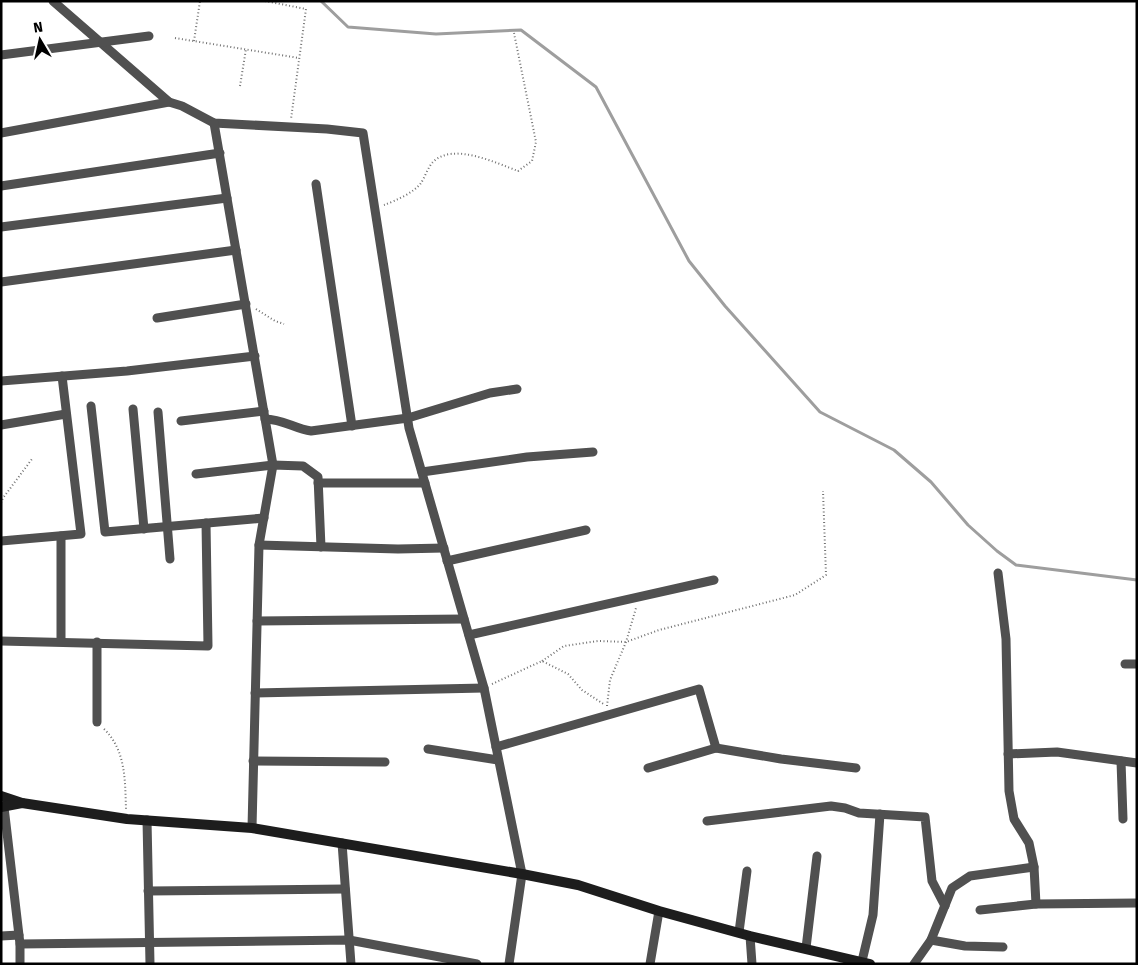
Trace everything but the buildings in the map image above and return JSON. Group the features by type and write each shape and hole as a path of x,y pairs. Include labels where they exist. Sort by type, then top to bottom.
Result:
{"main road":[{"path":"1,796 22,803 127,819 252,828 522,874 578,885 750,936 866,962"},
{"path":"3,807 22,803"}],"street":[{"path":"53,1 168,102 182,106 214,123 364,133 408,418 484,688 522,874 509,964"},
{"path":"1,55 149,36"},
{"path":"1,134 168,102"},
{"path":"214,123 273,465 259,545 252,828"},
{"path":"1,186 220,153"},
{"path":"316,184 352,426"},
{"path":"1,227 227,198"},
{"path":"1,282 236,250"},
{"path":"157,318 246,307"},
{"path":"1,381 126,371 255,356"},
{"path":"1,541 81,534 62,376"},
{"path":"181,421 265,415 281,420 301,430 312,431 408,418 490,393 517,389"},
{"path":"91,406 105,532 264,518"},
{"path":"133,409 144,529"},
{"path":"158,412 170,559"},
{"path":"1,425 66,414"},
{"path":"422,472 527,457 593,452"},
{"path":"196,474 273,465 303,466 318,477 321,547"},
{"path":"318,483 425,483"},
{"path":"1,641 208,646 206,523"},
{"path":"447,561 586,530"},
{"path":"61,536 61,641"},
{"path":"259,545 398,549 444,548"},
{"path":"998,573 1006,639 1009,791 1014,819 1029,842 1034,867 1036,904"},
{"path":"469,635 714,580"},
{"path":"257,622 464,619"},
{"path":"97,642 97,722"},
{"path":"1125,664 1137,664"},
{"path":"255,693 484,688"},
{"path":"496,747 699,689 716,748"},
{"path":"648,768 716,748 781,759 856,768"},
{"path":"428,749 498,760"},
{"path":"1008,754 1057,752 1137,763"},
{"path":"253,761 385,762"},
{"path":"1121,761 1123,819"},
{"path":"707,821 831,806 859,813 925,817 932,881 945,906"},
{"path":"3,807 19,940 20,964"},
{"path":"866,962 873,915 880,814"},
{"path":"147,820 150,964"},
{"path":"342,843 351,964"},
{"path":"806,948 817,856"},
{"path":"914,964 931,940 952,888 970,876 1034,867"},
{"path":"739,932 747,871"},
{"path":"148,891 345,889"},
{"path":"980,910 1036,904 1137,903"},
{"path":"650,964 659,910"},
{"path":"1,936 19,940 150,942 349,940 477,964"},
{"path":"750,936 752,964"},
{"path":"931,940 964,946 1003,946"}],"path":[{"path":"194,41 200,1"},
{"path":"265,1 306,9 289,128"},
{"path":"375,208 398,200 420,186 432,162 448,154 468,154 518,171 532,161 536,142 514,32"},
{"path":"175,38 299,58"},
{"path":"240,86 246,49"},
{"path":"246,307 258,309 275,321 284,324"},
{"path":"1,503 32,459"},
{"path":"484,688 542,660 564,646 598,641 626,642 659,630 795,595 826,575 823,491"},
{"path":"542,660 568,674 582,690 607,706 610,680 626,642 640,597"},
{"path":"97,722 113,738 124,767 127,819"}],"waterway":[{"path":"321,1 348,27 436,34 521,30 596,87 689,261 725,306 820,412 894,450 931,482 968,525 1016,565 1137,580"}]}
